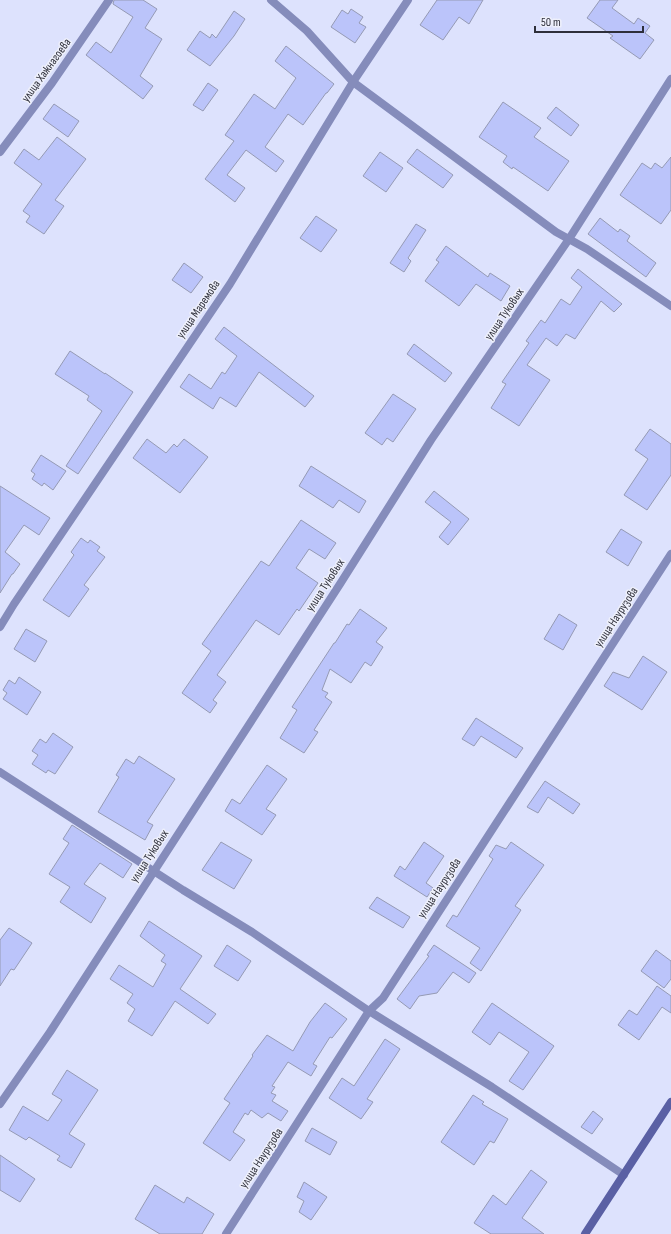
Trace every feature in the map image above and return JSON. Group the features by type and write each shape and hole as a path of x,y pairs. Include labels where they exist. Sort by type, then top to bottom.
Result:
{"main road":[{"path":"585,1234 671,1102"}],"street":[{"name":"улица Хажнагоева","path":"0,152 52,83 109,0"},
{"path":"270,0 307,31 353,82 556,232 587,249 671,306"},
{"name":"улица Маремова","path":"0,627 230,284 353,82 408,0"},
{"name":"улица Туковых","path":"0,1104 50,1032 340,584 431,440 569,239 671,79"},
{"name":"улица Наурузова","path":"226,1234 369,1011 383,998 671,554"},
{"path":"0,772 252,932 369,1011 492,1087 624,1175"}],"building":[{"path":"114,0 143,0 157,9 145,28 162,39 140,76 153,86 143,99 86,55 96,42 111,53 133,17 113,4"},
{"path":"437,0 483,0 469,24 459,17 443,40 420,25"},
{"path":"600,0 618,0 612,8 634,24 638,18 650,26 645,33 654,40 640,59 610,38 613,36 587,18"},
{"path":"351,9 363,17 359,23 366,27 355,43 331,27 342,10 348,14"},
{"path":"234,11 245,19 234,36 210,66 187,50 200,31 210,38 212,34 216,38"},
{"path":"286,46 334,84 303,125 288,114 265,147 284,161 276,172 246,150 227,175 245,188 235,202 205,179 234,141 225,135 254,94 275,109 296,78 275,61"},
{"path":"208,83 218,90 203,111 193,105"},
{"path":"503,102 541,128 534,137 569,161 548,191 513,167 512,169 503,162 507,156 479,137"},
{"path":"54,104 79,121 68,137 43,119"},
{"path":"556,107 579,125 571,136 547,118"},
{"path":"57,137 86,159 55,200 64,206 44,234 26,222 30,216 23,211 42,184 14,163 24,149 39,160"},
{"path":"417,149 453,175 443,188 407,162"},
{"path":"380,152 403,168 386,192 363,176"},
{"path":"671,157 671,210 661,224 620,195 642,163 651,169 655,163 662,168"},
{"path":"316,216 337,230 321,252 300,238"},
{"path":"600,218 618,232 620,229 630,236 627,241 656,263 646,277 588,234"},
{"path":"416,224 426,230 408,258 411,261 404,272 390,263"},
{"path":"446,246 488,277 490,273 510,286 501,301 476,284 459,306 425,281 439,262 436,260"},
{"path":"184,263 203,277 191,293 172,280"},
{"path":"578,269 622,304 614,312 601,301 575,339 566,334 557,346 546,338 527,365 550,380 519,426 491,408 506,384 502,382 529,343 526,341 541,320 545,323 561,299 570,305 582,287 571,278"},
{"path":"224,327 314,396 305,407 259,372 236,407 220,397 213,409 180,387 189,374 211,389 222,372 225,374 237,356 215,339"},
{"path":"414,344 452,373 445,382 407,354"},
{"path":"70,351 133,392 78,474 66,466 102,411 87,400 89,396 55,374"},
{"path":"393,394 416,409 393,442 387,438 382,445 365,433"},
{"path":"650,429 671,444 671,475 647,510 624,495 648,459 635,450"},
{"path":"147,439 166,453 174,444 177,447 184,439 208,457 180,493 133,458"},
{"path":"41,455 66,471 53,490 44,483 42,486 32,479 35,474 31,471"},
{"path":"311,466 366,501 359,513 339,500 333,508 299,486"},
{"path":"0,486 50,518 39,535 24,525 5,552 20,564 0,593"},
{"path":"434,491 469,519 448,545 439,537 451,522 425,502"},
{"path":"301,520 336,543 325,559 309,549 296,568 318,583 299,611 297,609 279,635 256,620 217,675 226,682 213,700 217,703 210,713 182,693 211,651 202,644 261,561 269,566"},
{"path":"621,529 642,542 628,566 606,552"},
{"path":"81,538 88,543 90,540 100,547 97,551 105,557 84,585 89,589 69,617 43,600 74,555 71,552"},
{"path":"360,609 387,628 376,642 383,647 371,666 365,662 351,683 330,669 322,690 328,693 325,697 332,702 314,730 318,732 304,753 280,738 297,710 292,707 347,624 349,625"},
{"path":"559,614 577,625 563,650 544,639"},
{"path":"26,629 47,641 35,662 14,649"},
{"path":"643,656 667,672 642,710 604,686 613,672 629,678"},
{"path":"19,677 41,692 27,715 3,699 7,693 3,690 9,680 15,684"},
{"path":"476,718 523,748 516,758 481,736 474,746 462,739"},
{"path":"53,733 73,747 55,774 48,770 46,773 32,764 38,755 32,751 40,739 46,743"},
{"path":"139,756 175,779 147,822 153,825 145,840 98,812 119,777 116,775 126,759 134,764"},
{"path":"267,765 287,779 266,809 276,815 262,835 225,811 232,799 240,804"},
{"path":"545,781 580,804 573,814 548,797 538,813 527,807"},
{"path":"72,825 132,864 123,878 100,863 84,884 106,898 91,923 60,902 70,887 49,874 69,843 63,839"},
{"path":"221,842 252,860 234,889 202,870"},
{"path":"424,842 444,856 426,883 433,888 427,897 394,876 400,866 405,870"},
{"path":"511,842 544,865 515,906 521,910 481,971 470,963 480,948 446,926 453,915 457,917 493,859 489,856 496,845 506,849"},
{"path":"377,897 410,917 403,928 369,908"},
{"path":"149,921 202,956 180,989 216,1014 208,1024 175,1001 152,1036 128,1021 135,1009 127,1003 133,994 110,979 119,965 153,987 166,964 161,961 165,955 140,936"},
{"path":"9,928 32,943 14,970 11,969 0,986 0,940"},
{"path":"227,945 251,961 238,981 214,966"},
{"path":"434,945 476,973 469,983 453,972 437,993 419,996 410,1009 397,999 429,956 427,955"},
{"path":"656,950 671,961 671,979 664,988 641,971"},
{"path":"657,986 671,996 671,1013 662,1007 639,1040 618,1025 629,1010 637,1015"},
{"path":"325,1003 347,1019 332,1038 330,1037 313,1064 317,1066 311,1076 288,1062 272,1086 275,1087 271,1093 276,1095 272,1101 288,1111 281,1121 268,1113 262,1118 251,1110 248,1115 245,1113 233,1132 245,1140 230,1161 203,1143 230,1103 224,1099 253,1056 252,1055 267,1035 293,1051 310,1022"},
{"path":"492,1003 554,1046 523,1090 509,1081 529,1052 499,1032 490,1045 472,1032"},
{"path":"385,1039 400,1049 367,1099 373,1102 361,1119 329,1098 342,1078 354,1086"},
{"path":"67,1070 98,1090 69,1134 85,1144 71,1168 57,1160 60,1156 29,1137 26,1140 9,1130 23,1106 48,1121 62,1100 52,1094"},
{"path":"473,1095 484,1102 482,1104 508,1119 494,1143 490,1141 474,1165 441,1142"},
{"path":"593,1111 603,1119 592,1134 581,1127"},
{"path":"312,1128 337,1142 330,1155 305,1141"},
{"path":"0,1155 35,1179 20,1202 0,1190"},
{"path":"531,1170 547,1182 522,1218 544,1234 491,1234 474,1223 493,1195 506,1205"},
{"path":"304,1182 327,1197 311,1220 299,1212 304,1201 297,1197"},
{"path":"155,1185 184,1203 187,1197 214,1214 202,1234 160,1234 135,1219"}]}
